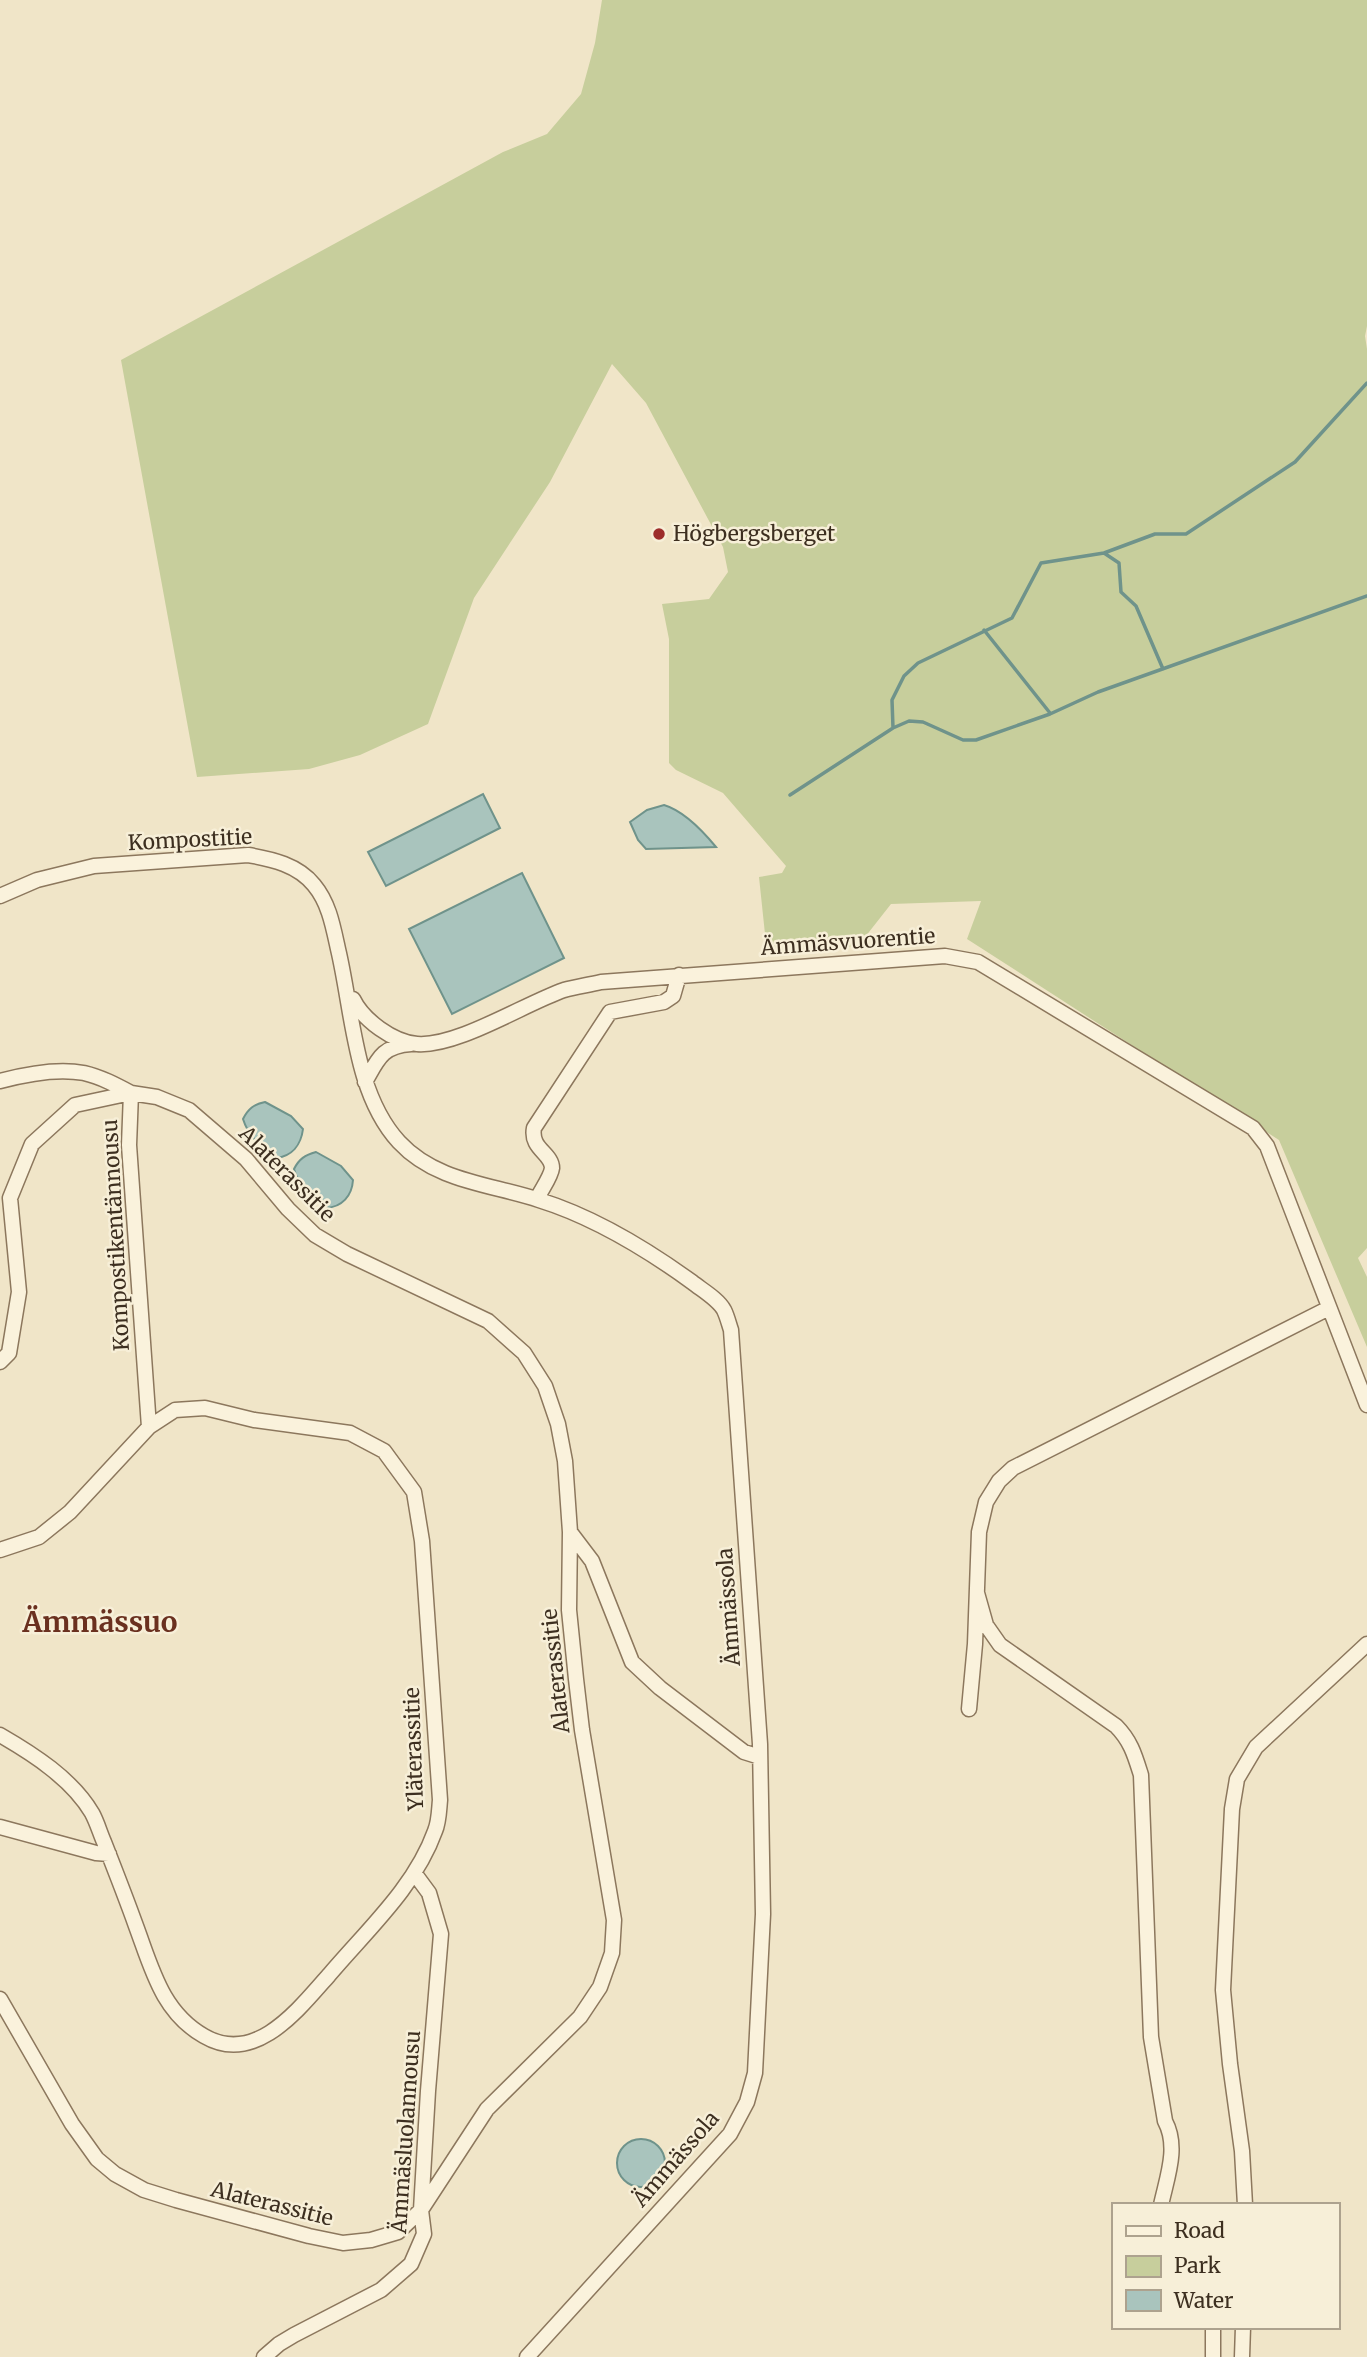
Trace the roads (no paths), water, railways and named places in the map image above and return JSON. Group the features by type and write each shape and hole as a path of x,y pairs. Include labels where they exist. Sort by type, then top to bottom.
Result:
{"street":[{"name":"Kompostitie","path":"0,896 37,880 94,866 248,855 272,859 294,869 313,884 329,911 347,986"},
{"name":"Ämmäsvuorentie","path":"366,1082 375,1064 388,1049 397,1045 432,1043 452,1038 564,990 601,982 945,957 978,962 1253,1128 1267,1146 1367,1405"},
{"path":"537,1199 552,1168 550,1160 535,1142 534,1128 610,1012 664,1002 673,996 679,975"},
{"path":"347,986 358,1009 370,1020 397,1038 415,1044"},
{"name":"Ämmässola","path":"347,986 366,1082 375,1109 401,1145 437,1170 456,1178 537,1199 582,1215 664,1262 723,1308 731,1330 760,1757 763,1914 755,2073 747,2102 730,2134 527,2357"},
{"name":"Kompostikentännousu","path":"0,1081 47,1072 83,1073 131,1093 129,1145 149,1427"},
{"name":"Alaterassitie","path":"0,1362 9,1353 19,1292 10,1198 32,1144 75,1105 131,1093 157,1097 189,1110 246,1159 288,1209 315,1235 347,1254 488,1321 524,1353 545,1386 558,1424 565,1461 570,1532 569,1610 576,1679 614,1920 612,1953 600,1987 580,2017 487,2109 421,2210 398,2232 371,2240 343,2243 309,2236 144,2190 115,2174 97,2159 72,2124 0,1999"},
{"path":"969,1709 979,1532 986,1502 999,1481 1013,1468 1329,1308"},
{"name":"Yläterassitie","path":"0,1550 39,1537 70,1512 149,1427 175,1410 205,1408 254,1420 350,1433 384,1451 414,1492 422,1541 440,1800 436,1829 415,1874 302,2006 278,2027 259,2038 230,2046 206,2038 192,2029 175,2014 158,1986 92,1812 65,1780 0,1735"},
{"path":"570,1532 592,1561 632,1662 660,1688 744,1752 760,1757"},
{"path":"977,1593 986,1625 1000,1645 1116,1726 1132,1748 1141,1775 1151,2037 1172,2147 1161,2203"},
{"path":"1245,2203 1242,2151 1223,1990 1231,1822 1237,1779 1256,1747 1367,1644"},
{"path":"0,1827 108,1854"},
{"name":"Ämmäsluolannousu","path":"264,2357 294,2335 381,2290 411,2264 424,2234 421,2210 428,2091 442,1934 429,1893 415,1874"},
{"path":"1213,2329 1213,2357"},
{"path":"1242,2357 1243,2329"}],"water":[{"path":"483,794 500,828 386,886 368,852"},
{"path":"664,805 686,816 716,847 646,849 638,840 630,822 647,810"},
{"path":"522,873 564,958 452,1014 409,929"},
{"path":"265,1102 291,1116 303,1129 295,1149 282,1157 276,1158 256,1141 243,1119 252,1107"},
{"path":"316,1152 341,1166 353,1180 348,1196 337,1205 326,1208 306,1191 296,1176 294,1169 298,1163"},
{"path":"641,2139 658,2146 665,2163 658,2180 641,2187 624,2180 617,2163 624,2146"}],"waterway":[{"path":"893,728 892,700 904,676 918,663 1012,618 1041,563 1104,553 1155,534 1186,534 1295,462 1367,383"},
{"path":"1104,553 1119,563 1121,592 1136,606 1163,669"},
{"path":"790,795 893,728 909,721 923,722 963,740 976,740 1050,714 1098,692 1367,596"},
{"path":"984,630 1050,713"}],"place":[{"name":"Högbergsberget","path":"659,534"}],"district":[{"name":"Ämmässuo","path":"100,1622"}]}
